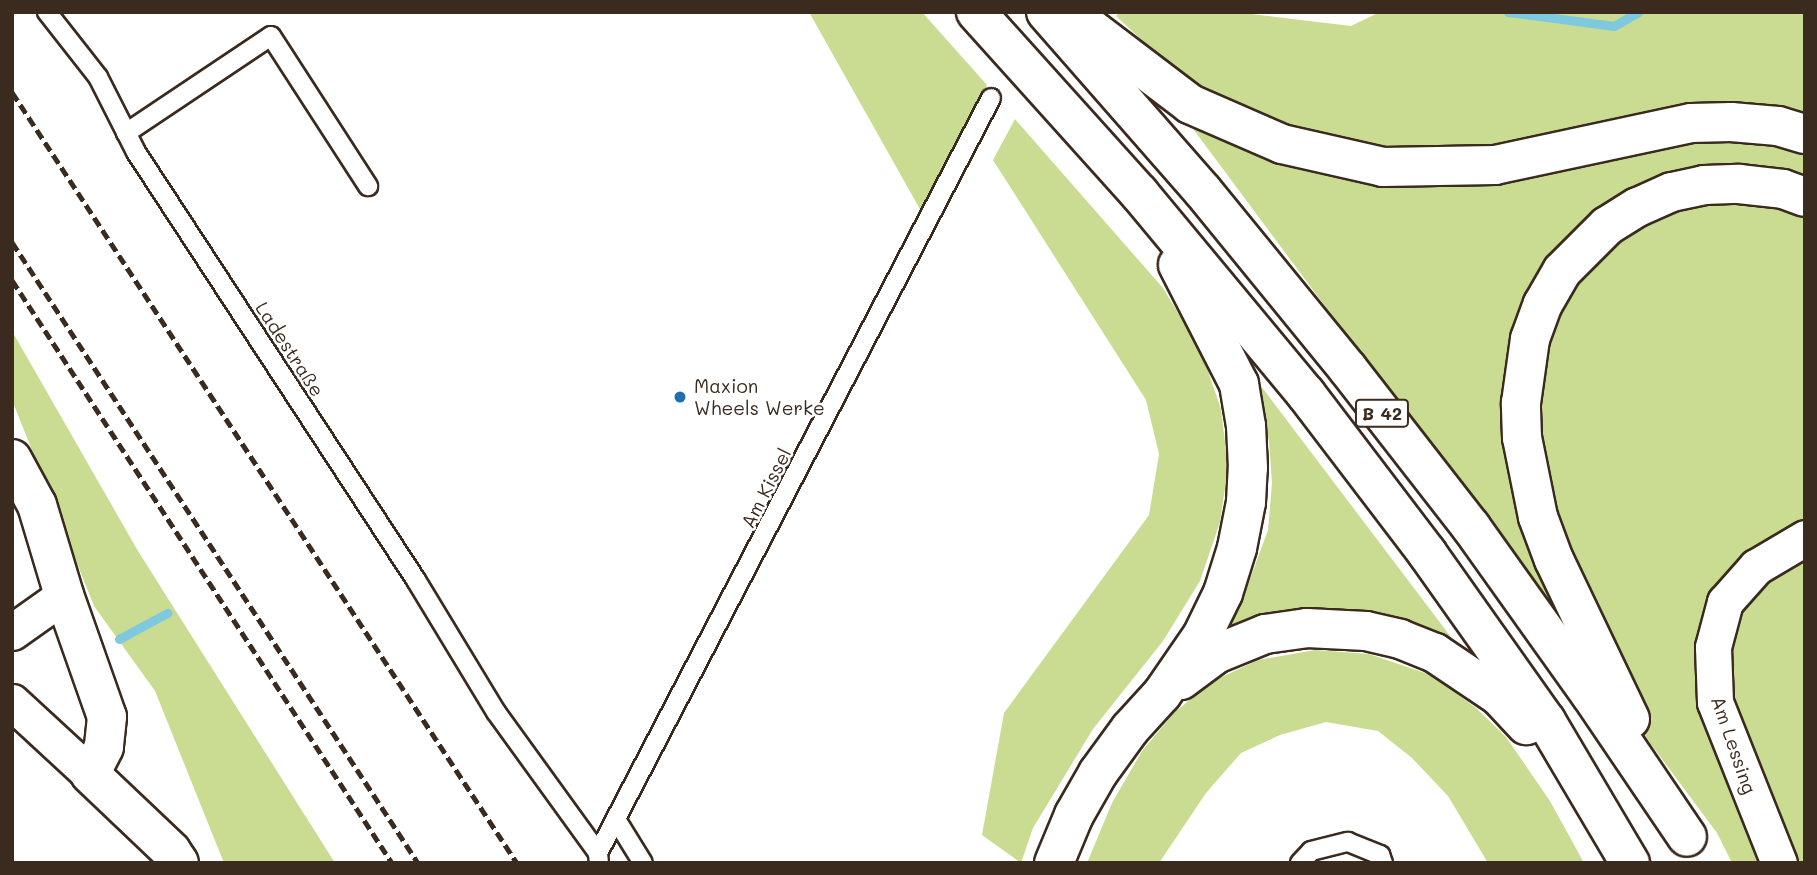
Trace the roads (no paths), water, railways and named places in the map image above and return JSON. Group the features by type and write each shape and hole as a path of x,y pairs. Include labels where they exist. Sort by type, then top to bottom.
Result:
{"main road":[{"name":"B 42","path":"976,12 1139,193 1306,394 1427,553 1546,721 1630,863"},
{"name":"B 42","path":"1046,12 1202,190 1373,400 1471,527 1591,695 1694,850"},
{"path":"1069,12 1190,104 1282,144 1383,167 1495,166 1691,123 1731,122 1778,126 1805,134"},
{"name":"B 42","path":"1694,850 1554,560 1538,517 1522,438 1524,370 1530,339 1543,304 1562,271 1607,226 1638,206 1672,192 1716,185 1739,184 1783,189 1805,197"},
{"path":"1054,863 1074,816 1122,740 1163,694 1202,636 1223,593 1237,548 1246,502 1248,468 1238,384 1139,193"},
{"path":"12,459 37,505 64,595 107,717 104,747 90,774 171,851 179,863"},
{"path":"1163,694 1216,654 1265,634 1329,628 1378,633 1435,653 1472,675 1499,696 1589,793"}],"street":[{"name":"Am Lessing","path":"1779,863 1715,702 1713,648 1725,602 1756,567 1805,538"},
{"path":"12,632 64,595"},
{"path":"12,702 90,774"}],"lane":[{"name":"Ladestraße","path":"47,12 98,77 126,133 416,580 496,712 598,858"},
{"path":"126,133 271,36 368,186"},
{"name":"Am Kissel","path":"598,858 990,98"},
{"path":"617,821 643,863"},
{"path":"1300,863 1311,851 1348,842 1380,855 1384,863"}],"waterway":[{"path":"1508,12 1614,26 1638,12"},
{"path":"119,639 167,613"}],"railway":[{"path":"12,92 517,863"},
{"path":"12,242 418,863"},
{"path":"12,280 392,863"}],"place":[{"name":"Maxion Wheels Werke","path":"680,397"}]}
